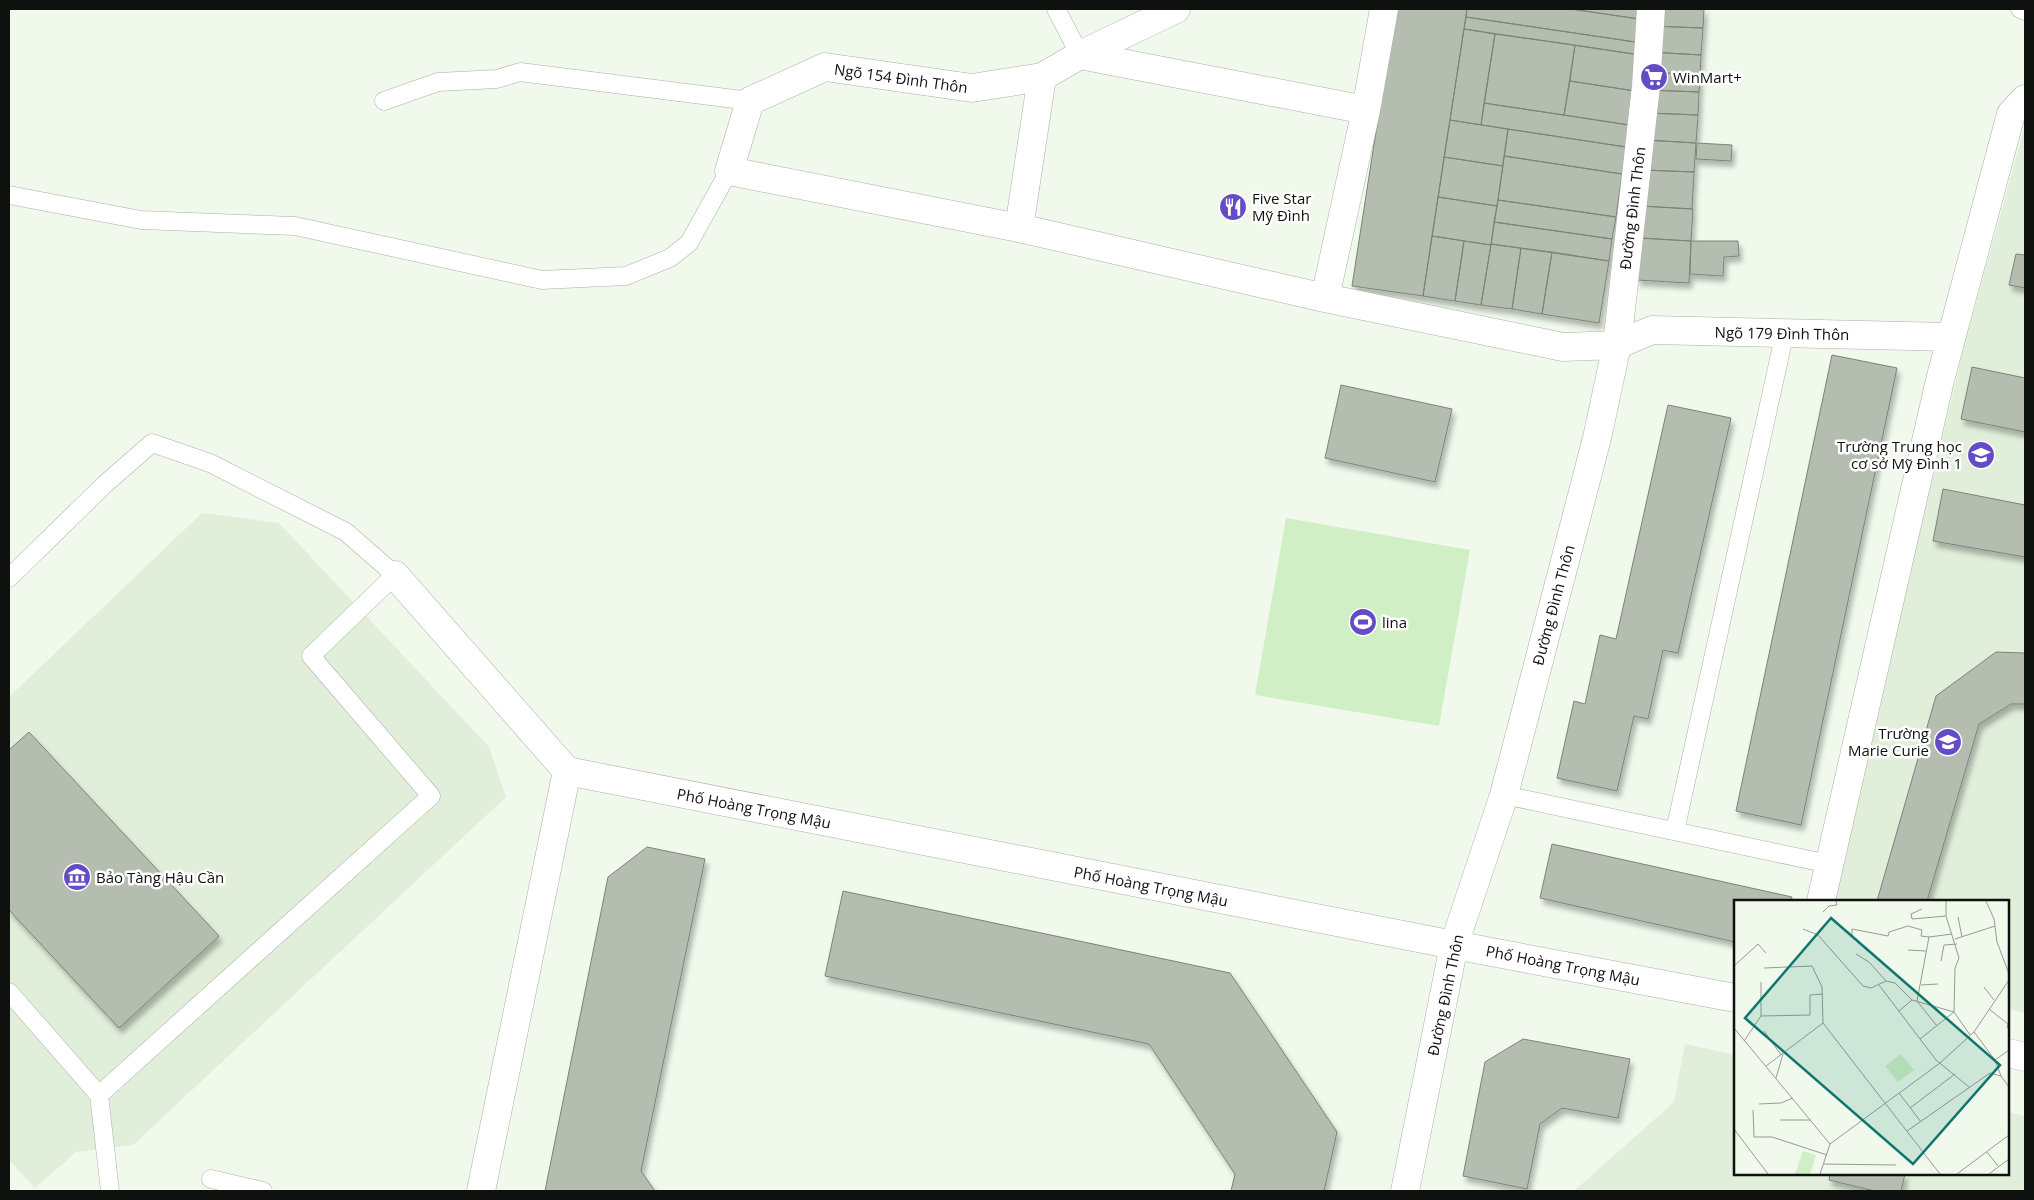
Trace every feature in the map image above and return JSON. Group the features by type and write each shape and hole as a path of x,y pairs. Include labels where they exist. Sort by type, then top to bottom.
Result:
{"street":[{"name":"Ngõ 154 Đình Thôn","path":"750,101 825,68 972,88 1042,77 1080,55 1176,9"},
{"path":"1325,298 1366,110 1384,9"},
{"name":"Đường Đình Thôn","path":"1405,1191 1454,945 1504,795 1597,438 1617,345 1646,86 1651,9"},
{"path":"1080,55 1366,110"},
{"path":"1019,228 1042,77"},
{"path":"1821,900 1951,337 2011,114 2025,99"},
{"path":"750,101 729,171 1019,228 1325,298 1563,348 1617,345"},
{"name":"Ngõ 179 Đình Thôn","path":"1617,345 1652,330 1951,337"},
{"path":"395,575 567,771 481,1191"},
{"name":"Phố Hoàng Trọng Mậu","path":"567,771 1454,945 1734,998"},
{"path":"2009,1053 2025,1056"}],"lane":[{"path":"1056,9 1080,55"},
{"path":"2020,9 2025,10"},
{"path":"384,100 438,82 497,79 520,72 750,101"},
{"path":"9,195 141,220 295,226 542,280 626,276 670,258 689,243 729,171"},
{"path":"1675,831 1785,332"},
{"path":"9,578 104,485 152,443 210,463 346,532 395,575 311,656 432,796 99,1095"},
{"path":"1504,795 1829,864"},
{"path":"9,992 99,1095 110,1191"},
{"path":"211,1179 264,1191"}],"shaded area":[{"name":"Trường Marie Curie","path":"2025,125 2025,1013 2009,1009 2009,900 1835,900 1912,563 1964,347"},
{"path":"202,513 279,523 489,747 506,797 133,1145 76,1152 35,1188 9,1160 9,697"},
{"path":"1685,1044 1734,1055 1734,1175 2009,1175 2009,1112 2025,1116 2025,1191 1574,1191 1674,1102"}],"green space":[{"name":"lina","path":"1286,518 1470,550 1439,726 1255,695"}],"building":[{"path":"1395,9 1467,9 1423,296 1352,286"},
{"path":"1467,9 1571,9 1646,20 1642,43 1466,17"},
{"path":"1571,9 1648,9 1646,20"},
{"path":"1653,9 1704,9 1703,28 1652,26"},
{"path":"1466,17 1642,43 1640,55 1464,29"},
{"path":"1652,26 1703,28 1701,55 1650,52"},
{"path":"1464,29 1495,34 1481,125 1450,120"},
{"path":"1495,34 1575,45 1564,115 1484,103"},
{"path":"1575,45 1640,55 1635,91 1570,81"},
{"path":"1650,52 1701,55 1700,75 1649,72"},
{"path":"1649,72 1700,75 1699,92 1648,90"},
{"path":"1570,81 1635,91 1629,125 1564,115"},
{"path":"1648,90 1699,92 1698,115 1647,113"},
{"path":"1484,103 1629,125 1626,147 1481,125"},
{"path":"1647,113 1698,115 1696,143 1645,140"},
{"path":"1450,120 1508,129 1503,166 1444,157"},
{"path":"1508,129 1626,147 1622,174 1504,156"},
{"path":"1645,140 1696,143 1694,172 1644,170"},
{"path":"1697,143 1732,145 1731,161 1696,159"},
{"path":"1504,156 1622,174 1616,217 1498,200"},
{"path":"1444,157 1503,166 1497,206 1438,197"},
{"path":"1644,170 1694,172 1692,209 1641,206"},
{"path":"1438,197 1497,206 1491,245 1432,236"},
{"path":"1498,200 1616,217 1612,239 1494,222"},
{"path":"1641,206 1693,209 1691,241 1640,238"},
{"path":"1494,222 1612,239 1609,261 1491,244"},
{"path":"1432,236 1464,241 1455,301 1423,296"},
{"path":"1640,238 1691,241 1689,283 1637,280"},
{"path":"1464,241 1491,245 1481,305 1455,301"},
{"path":"1691,241 1738,241 1739,256 1724,257 1723,276 1690,274"},
{"path":"1491,244 1521,248 1512,309 1481,305"},
{"path":"1521,248 1552,252 1542,314 1512,309"},
{"path":"1552,252 1609,261 1599,323 1542,314"},
{"path":"2016,254 2025,255 2025,288 2009,285"},
{"path":"1832,355 1897,368 1801,825 1736,811"},
{"path":"1972,367 2025,378 2025,432 1961,419"},
{"path":"1341,385 1452,409 1435,482 1325,458"},
{"path":"1668,405 1731,418 1678,653 1663,650 1648,719 1634,716 1617,791 1557,778 1574,701 1585,704 1600,635 1616,639"},
{"path":"1943,489 2025,505 2025,557 1933,541"},
{"path":"1996,652 2025,653 2025,704 2011,704 1979,724 1927,900 1877,900 1936,696"},
{"path":"29,732 219,936 119,1028 9,910 9,750"},
{"path":"1552,844 1792,897 1791,900 1734,900 1734,942 1540,898"},
{"path":"647,847 705,859 641,1171 655,1191 545,1191 608,877"},
{"path":"843,891 1230,973 1337,1132 1324,1191 1231,1191 1235,1174 1149,1044 825,976"},
{"path":"1523,1039 1630,1059 1618,1118 1562,1108 1540,1124 1527,1189 1463,1176 1485,1062"},
{"path":"1830,1175 1905,1175 1901,1191 1875,1191 1829,1180"}],"place":[{"name":"WinMart+","path":"1654,77"},
{"name":"Five Star Mỹ Đình","path":"1233,207"},
{"name":"Trường Trung học cơ sở Mỹ Đình 1","path":"1981,455"},
{"name":"lina","path":"1363,622"},
{"name":"Trường Marie Curie","path":"1948,742"},
{"name":"Bảo Tàng Hậu Cần","path":"77,877"}]}
